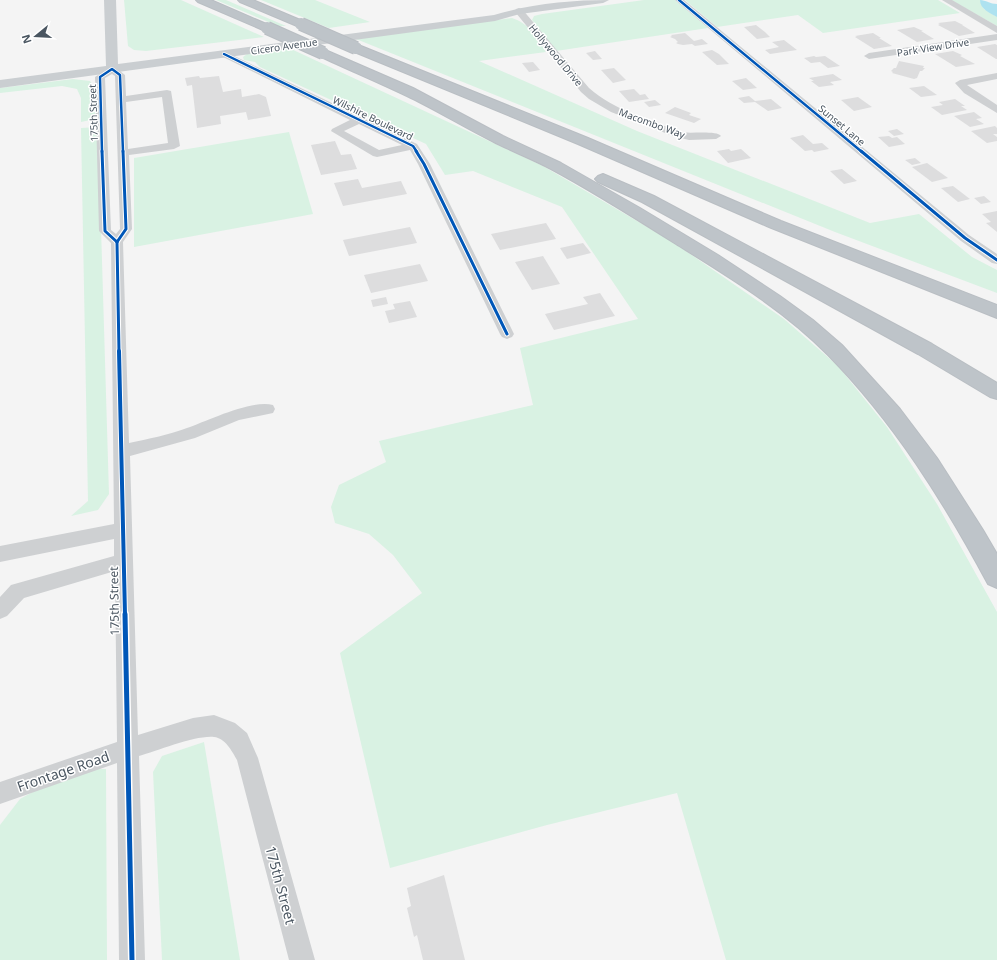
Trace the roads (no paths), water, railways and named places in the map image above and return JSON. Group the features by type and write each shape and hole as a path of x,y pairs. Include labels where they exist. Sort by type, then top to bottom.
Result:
{"highway":[{"path":"202,0 648,199 925,349 997,392"},
{"path":"244,0 356,48 576,138 775,224 997,312"},
{"path":"408,91 498,139 556,166 634,211 718,263 774,300 806,324 835,350 893,414 929,464 975,537 997,577"},
{"path":"775,224 820,233 891,262 997,301"}],"main road":[{"name":"175th Street","path":"110,0 111,65"},
{"name":"Cicero Avenue","path":"0,75 224,54 495,18 519,11 603,0"},
{"name":"Cicero Avenue","path":"0,84 111,65 488,10 519,11"}],"street":[{"name":"Sunset Lane","path":"679,0 835,128 965,238 997,260"},
{"path":"946,0 997,30"},
{"name":"Hollywood Drive","path":"519,11 593,97"},
{"name":"Park View Drive","path":"869,56 997,37"},
{"name":"Wilshire Boulevard","path":"224,54 414,146 507,334"},
{"name":"175th Street","path":"117,242 105,231 100,77 111,65 120,75 126,228 117,242 132,960"},
{"path":"997,76 960,83 968,91 997,110"},
{"path":"121,100 167,93 174,146 122,153"},
{"name":"Macombo Way","path":"593,97 614,110 677,134 694,137 716,136"},
{"path":"358,120 336,131 377,154 414,146"},
{"path":"121,452 189,434 236,415 267,409"},
{"path":"0,554 123,530"},
{"path":"0,610 18,591 123,561"},
{"name":"175th Street","path":"127,749 193,729 214,726 227,731 239,741 247,758 302,960"},
{"name":"Frontage Road","path":"0,793 127,749"}],"water":[{"path":"980,0 997,4 997,17 982,6"}]}
